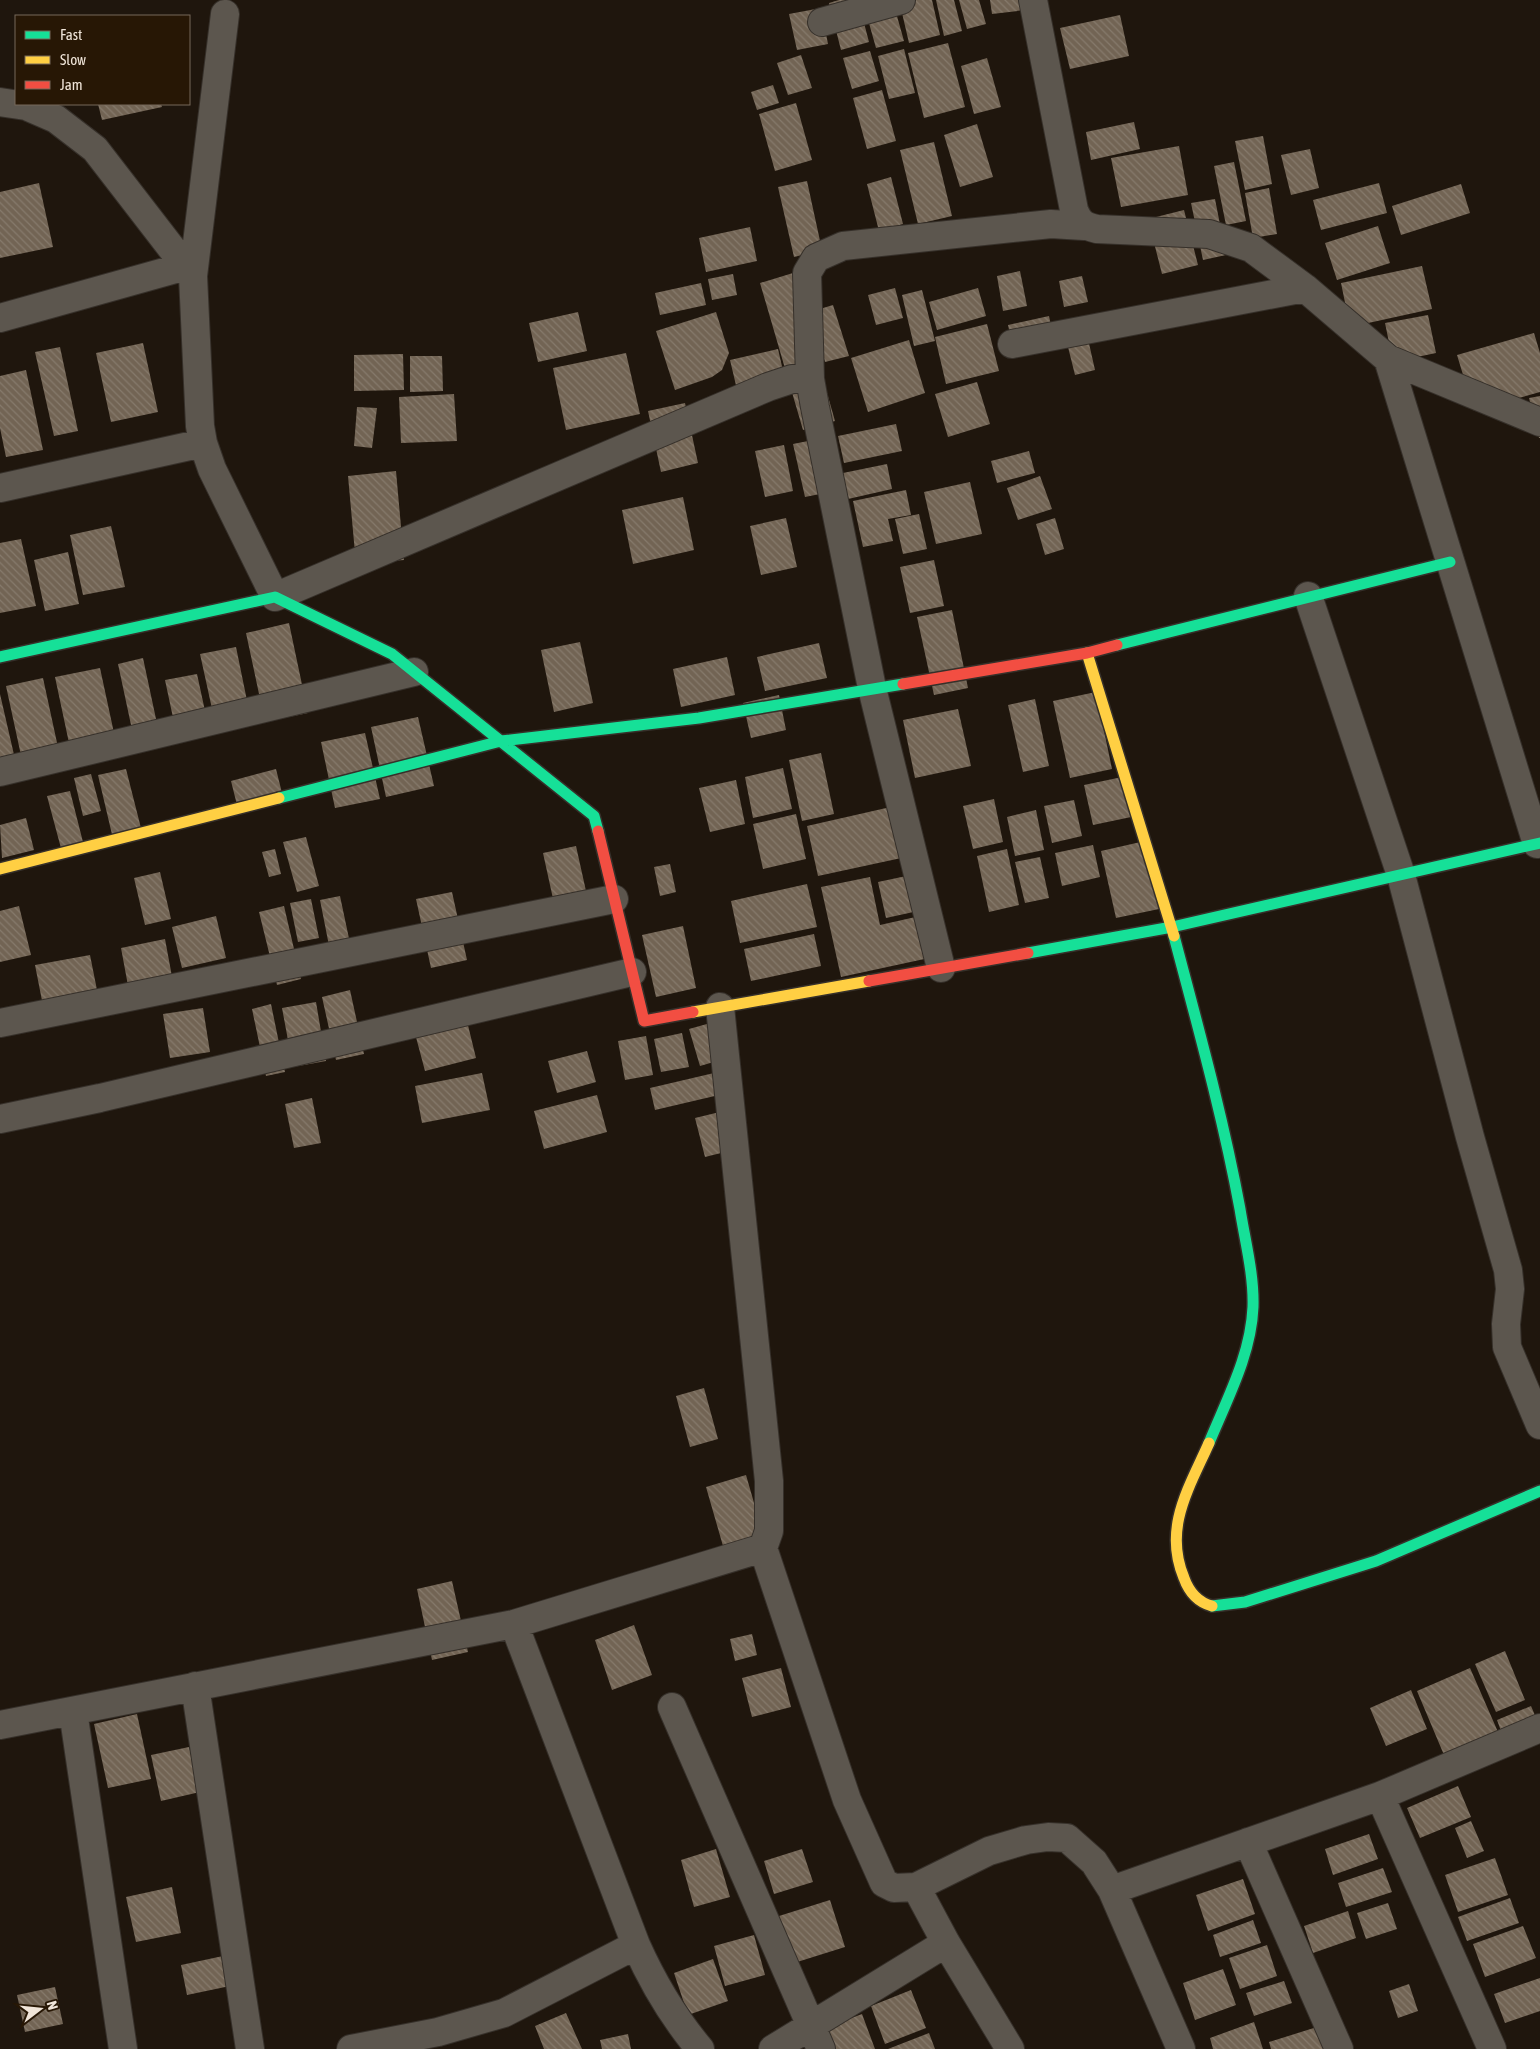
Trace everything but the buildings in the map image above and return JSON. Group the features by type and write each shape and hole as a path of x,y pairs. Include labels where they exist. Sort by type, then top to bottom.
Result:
{"street":[{"path":"822,22 901,0"},
{"path":"1033,0 1074,210 1077,219 1084,226"},
{"path":"225,14 190,271 203,443 212,469 275,597 392,654 594,816 644,1021 1172,927 1538,844 1388,359"},
{"path":"0,102 15,104"},
{"path":"20,105 56,119 95,149 190,271"},
{"path":"941,968 872,688 810,379 807,273 816,258 843,246 1051,224 1084,226 1098,230 1209,234 1251,248 1305,288 1388,359 1540,422"},
{"path":"0,318 190,271"},
{"path":"1012,344 1305,288"},
{"path":"0,657 275,597 768,387 792,379 810,379"},
{"path":"0,488 203,443"},
{"path":"0,869 500,741 699,718 1087,653 1308,596 1450,562"},
{"path":"1308,596 1401,875 1470,1138 1508,1270 1510,1289 1506,1324 1507,1347 1540,1425"},
{"path":"1087,653 1172,927 1226,1138 1252,1280 1253,1307 1247,1347 1235,1382 1178,1514 1176,1537 1178,1564 1188,1588 1201,1603 1216,1607 1245,1602 1376,1561 1540,1491"},
{"path":"0,772 414,672"},
{"path":"0,1022 614,899"},
{"path":"0,1119 100,1098 632,972"},
{"path":"720,1007 769,1481 769,1531 763,1548 847,1800 884,1883 894,1888 916,1887 989,1851 1026,1840 1048,1837 1067,1838 1078,1846 1094,1862 1112,1890 1181,2049"},
{"path":"0,1725 514,1624 763,1548"},
{"path":"514,1624 636,1945 652,1982 680,2025 700,2049"},
{"path":"195,1686 250,2049"},
{"path":"672,1708 816,2038"},
{"path":"72,1711 123,2049"},
{"path":"1112,1890 1380,1796 1540,1728"},
{"path":"1380,1796 1492,2049"},
{"path":"1248,1842 1339,2049"},
{"path":"916,1887 946,1943 1010,2049"},
{"path":"773,2049 816,2038 946,1943"},
{"path":"351,2049 438,2032 504,2013 636,1945"}],"traffic: fast":[{"path":"1117,645 1450,562"},
{"path":"0,657 275,597 392,654 594,816 598,831"},
{"path":"279,798 501,741 699,718 903,684"},
{"path":"1028,953 1172,927 1540,843"},
{"path":"1174,936 1226,1140 1249,1258 1253,1295 1251,1325 1243,1360 1209,1443"},
{"path":"1212,1606 1245,1602 1376,1561 1540,1491"}],"traffic: slow":[{"path":"1087,653 1174,936"},
{"path":"0,869 279,798"},
{"path":"693,1012 869,981"},
{"path":"1209,1443 1181,1509 1177,1525 1176,1542 1178,1560 1188,1588 1194,1596 1212,1606"}],"traffic: jam":[{"path":"903,684 1087,653 1117,645"},
{"path":"598,831 644,1021 693,1012"},
{"path":"869,981 1028,953"}]}
